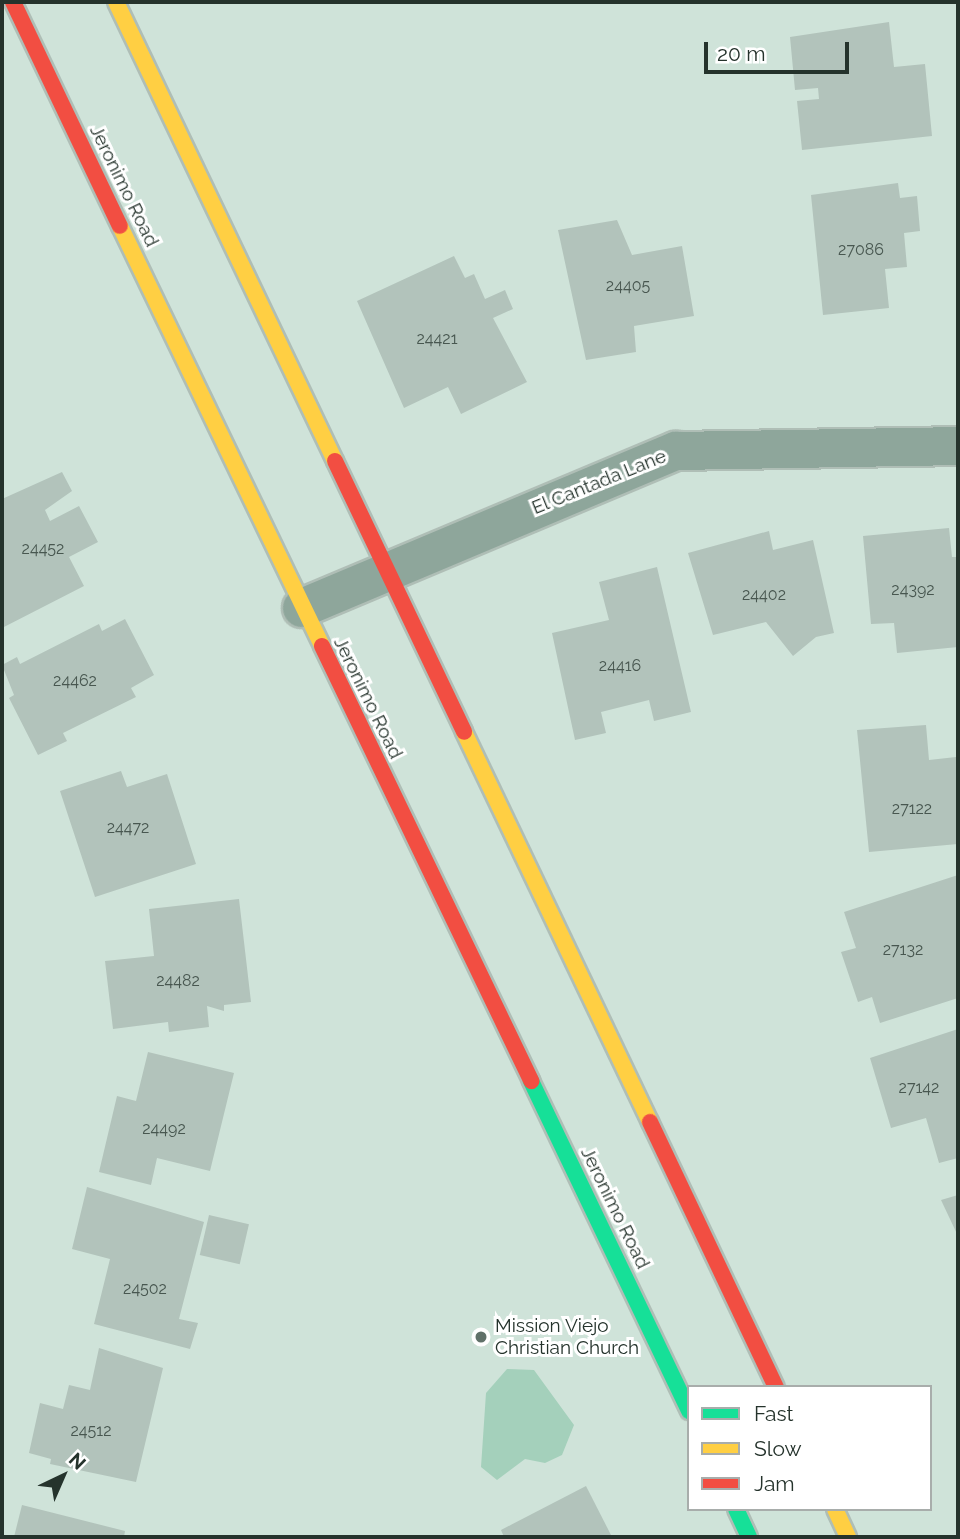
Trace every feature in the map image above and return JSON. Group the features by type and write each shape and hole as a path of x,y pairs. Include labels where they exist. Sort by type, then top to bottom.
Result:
{"main road":[{"name":"Jeronimo Road","path":"13,2 687,1407"},
{"path":"116,2 384,570 775,1385"},
{"path":"737,1511 749,1537"},
{"path":"836,1511 848,1537"}],"street":[{"name":"El Cantada Lane","path":"302,608 384,570 676,451 958,446"}],"green space":[{"path":"507,1369 534,1370 574,1425 562,1455 545,1463 525,1459 497,1480 481,1467 486,1393"}],"building":[{"path":"889,22 894,67 925,64 932,136 802,150 797,101 819,99 818,88 795,90 790,37"},
{"path":"898,183 900,198 917,196 920,231 904,233 907,267 885,269 889,308 823,315 811,195"},
{"path":"617,220 632,255 682,246 694,316 634,326 636,352 586,360 558,230"},
{"path":"454,256 465,278 474,274 485,299 505,290 513,309 493,318 527,382 461,414 448,387 404,408 357,301"},
{"path":"62,472 72,491 45,510 50,521 79,506 98,542 69,557 84,586 2,628 2,499"},
{"path":"949,528 952,557 958,557 958,647 897,653 894,623 871,624 863,536"},
{"path":"769,531 773,550 813,540 834,633 816,637 793,656 766,622 713,635 688,553"},
{"path":"657,567 691,712 654,721 649,700 601,712 606,733 575,740 552,633 609,620 599,582"},
{"path":"125,619 154,675 131,688 136,697 63,733 67,741 38,755 9,698 14,695 2,665 17,657 20,664 99,624 102,631"},
{"path":"926,725 929,760 956,757 958,844 869,852 857,730"},
{"path":"121,771 127,787 167,774 196,864 95,897 60,791"},
{"path":"958,875 958,998 880,1023 872,997 858,1002 841,952 856,948 844,912"},
{"path":"239,899 251,1002 224,1005 224,1011 207,1006 209,1027 169,1032 168,1022 113,1029 105,961 154,956 149,909"},
{"path":"958,1029 958,1158 939,1163 926,1118 891,1128 870,1058"},
{"path":"148,1052 234,1073 210,1171 157,1158 151,1185 99,1172 117,1096 136,1101"},
{"path":"87,1187 204,1222 179,1319 198,1323 190,1349 94,1324 110,1259 72,1249"},
{"path":"958,1195 958,1236 941,1200"},
{"path":"209,1215 249,1224 240,1264 200,1255"},
{"path":"99,1348 163,1368 136,1482 50,1464 51,1459 29,1453 40,1403 63,1409 69,1385 90,1390"},
{"path":"586,1486 612,1537 504,1537 501,1530"},
{"path":"22,1505 125,1531 124,1537 14,1537"}],"traffic: fast":[{"path":"531,1081 687,1407"},
{"path":"737,1511 749,1537"}],"traffic: slow":[{"path":"116,2 335,461"},
{"path":"120,226 322,646"},
{"path":"464,732 650,1122"},
{"path":"836,1511 848,1537"}],"traffic: jam":[{"path":"13,2 120,226"},
{"path":"335,461 464,732"},
{"path":"322,646 531,1081"},
{"path":"650,1122 775,1385"}],"place":[{"name":"Mission Viejo Christian Church","path":"481,1337"}]}
